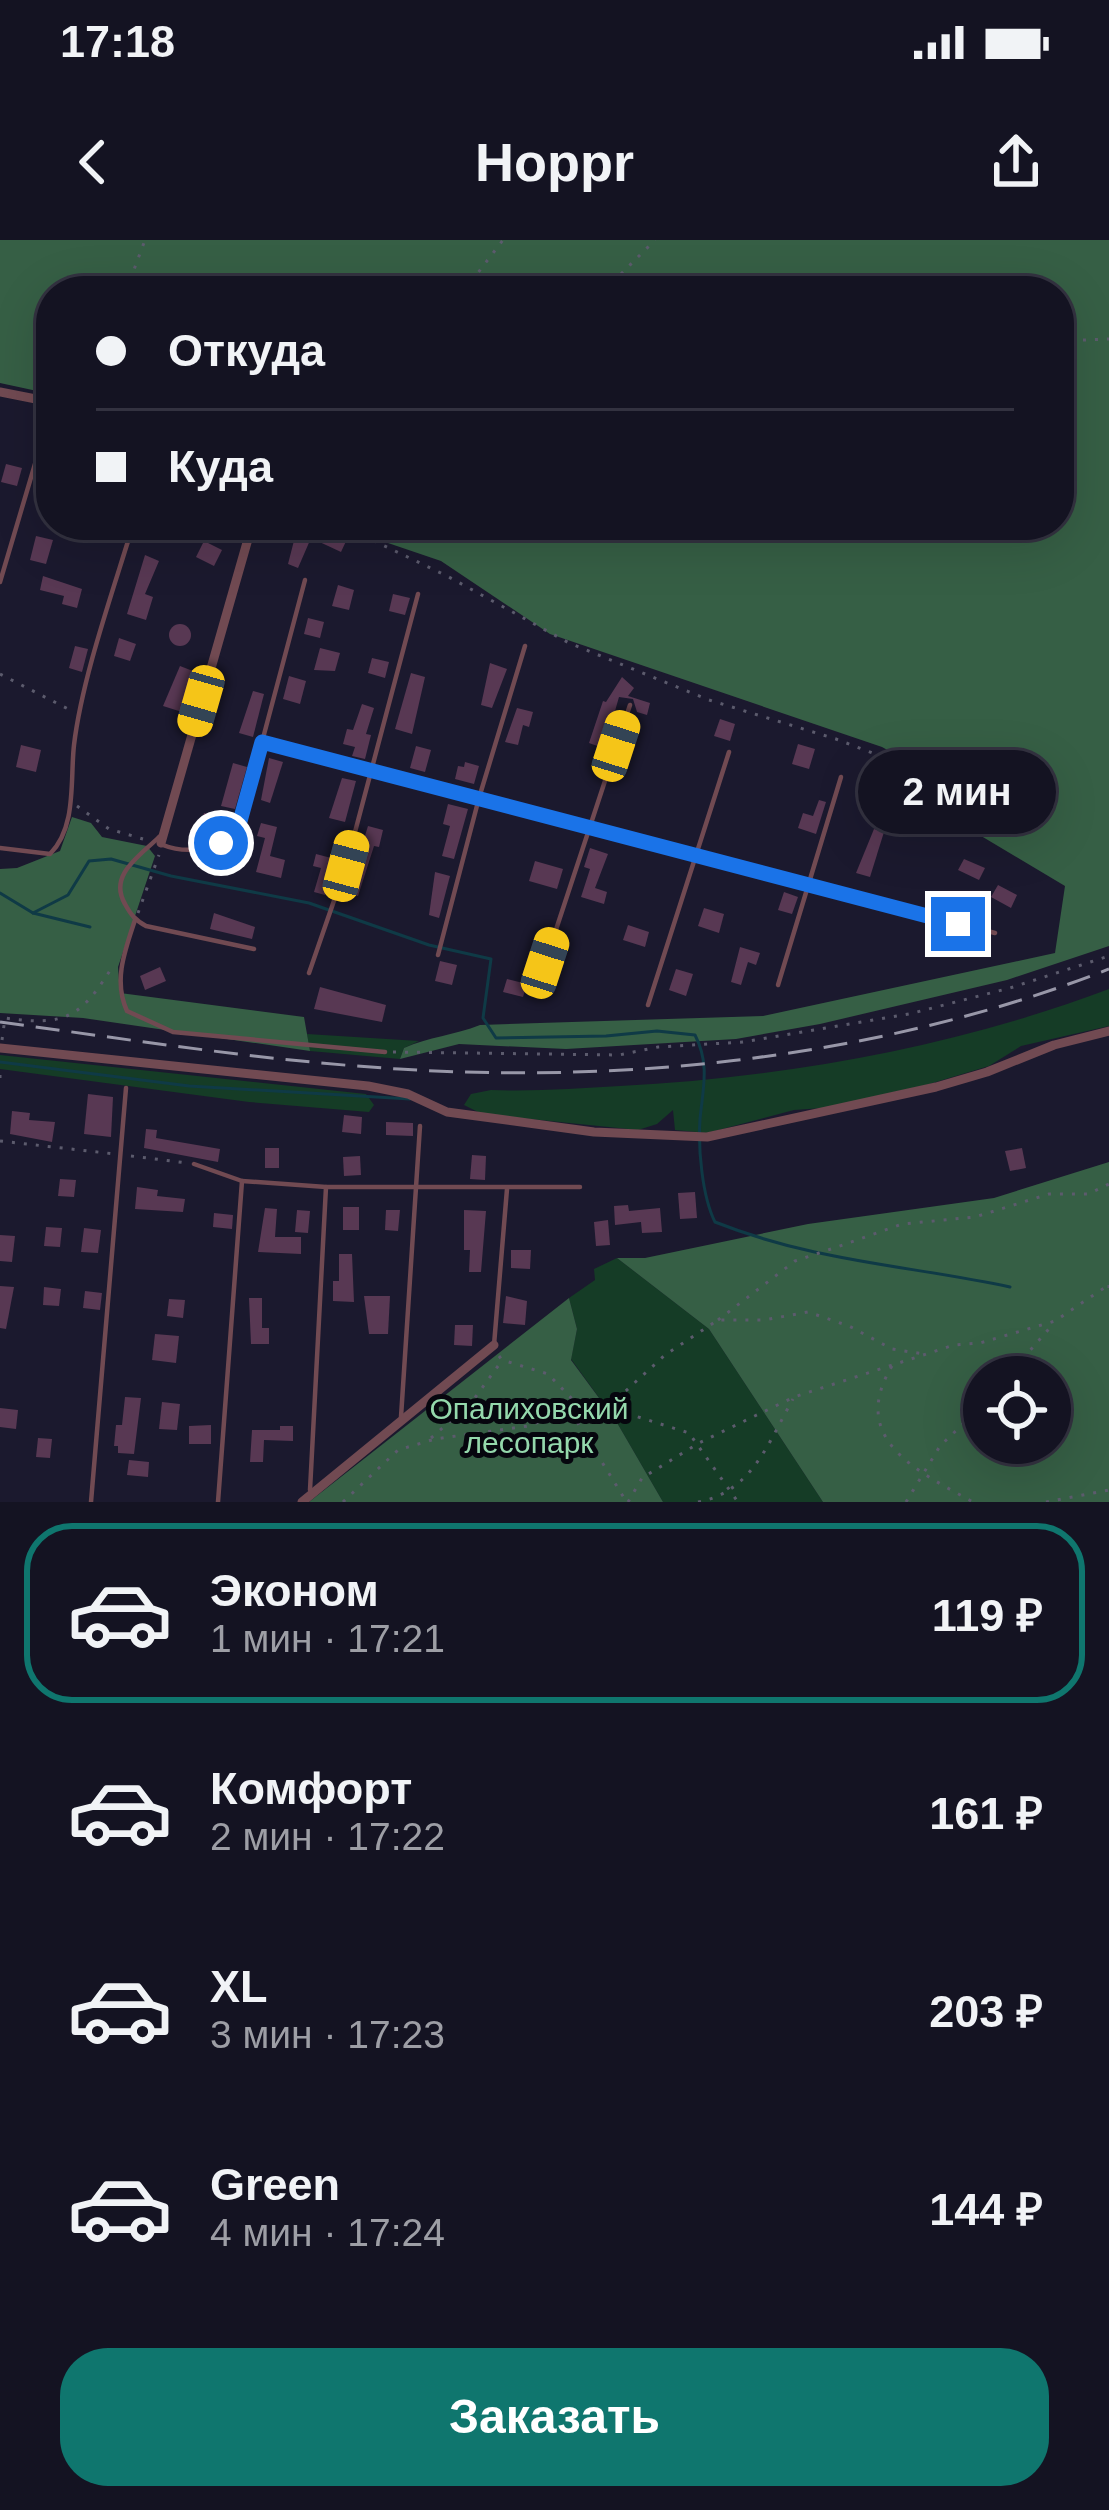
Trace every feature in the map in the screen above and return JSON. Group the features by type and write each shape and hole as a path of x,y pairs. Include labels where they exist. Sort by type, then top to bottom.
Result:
{"street":[{"path":"0,392 36,402"},
{"path":"160,842 248,540"},
{"path":"1,1048 368,1086 408,1094 447,1112 594,1132 707,1137 935,1087 1109,1031"},
{"path":"306,1499 494,1345"}],"lane":[{"path":"0,582 36,458"},
{"path":"0,848 50,854 60,842 71,801 80,717 129,540"},
{"path":"254,949 146,926 135,920 119,892 125,872 160,842 165,848 197,850 237,832 305,580"},
{"path":"308,973 346,866 418,594"},
{"path":"437,955 525,646"},
{"path":"545,963 630,705"},
{"path":"262,742 995,933"},
{"path":"648,1005 729,752"},
{"path":"778,985 841,777"},
{"path":"135,920 119,976 120,998 127,1011 173,1032 385,1052"},
{"path":"91,1502 126,1088"},
{"path":"401,1422 420,1126"},
{"path":"194,1164 242,1181 326,1187 580,1187"},
{"path":"218,1502 242,1181"},
{"path":"494,1345 507,1186"},
{"path":"306,1499 326,1187"}],"path":[{"path":"132,276 145,240"},
{"path":"475,276 503,240"},
{"path":"619,276 655,240"},
{"path":"1074,340 1109,339"},
{"path":"372,540 569,644 709,700 836,739 922,772"},
{"path":"0,674 80,717"},
{"path":"71,801 109,829 160,842 135,920"},
{"path":"385,1052 619,1055 658,1047 762,1040 909,1014 1109,956"},
{"path":"1,1048 5,1018 58,1022 70,1018 83,1008 117,959"},
{"path":"0,1142 194,1164"},
{"path":"604,1405 795,1262 902,1224 975,1217 1049,1194 1088,1194 1109,1184"},
{"path":"1025,1356 1055,1322 1108,1286 1109,1293"},
{"path":"718,1320 764,1320 808,1312 849,1326 892,1349 927,1354"},
{"path":"570,1411 627,1502 642,1478 699,1443 794,1397 892,1364 1055,1322"},
{"path":"494,1345 502,1360 548,1374 581,1407"},
{"path":"428,1441 471,1402 502,1360"},
{"path":"892,1364 878,1390 876,1414 882,1434 923,1474 973,1502"},
{"path":"698,1502 722,1498 746,1480 794,1397"},
{"path":"343,1502 398,1450 528,1426 581,1407 604,1405 678,1427 699,1443 739,1502"},
{"path":"906,1502 940,1446 963,1424"},
{"path":"1046,1502 1109,1490"}],"green space":[{"path":"0,240 1109,240 1109,946 1007,980 736,1039 566,1049 459,1044 400,1059 404,1048 480,1025 763,1016 1055,953 1065,886 941,812 940,779 882,747 550,634 441,561 379,540 1074,540 1074,276 36,276 36,391 0,383"},
{"path":"72,817 91,823 102,837 147,846 155,856 118,967 120,993 304,1017 310,1051 83,1018 0,1013 0,869 17,868 60,851"},
{"path":"1109,989 1109,1026 1021,1046 989,1066 926,1085 794,1110 707,1133 675,1130 673,1110 657,1124 638,1130 482,1114 464,1105 471,1094 491,1090 682,1082 868,1056 990,1028"},
{"path":"307,1034 419,1041 404,1048 400,1059 310,1051"},
{"path":"0,1055 366,1094 374,1105 369,1112 249,1102 0,1069"},
{"path":"1109,1162 1109,1502 823,1502 709,1329 617,1258 645,1258 808,1224 994,1198"},
{"path":"617,1258 709,1329 823,1502 663,1502 616,1421 571,1359 577,1329 569,1298 595,1280 594,1269"},
{"name":"Опалиховский лесопарк","path":"569,1298 577,1329 571,1360 616,1421 663,1502 309,1502"}],"building":[{"path":"6,464 22,468 17,486 1,482"},
{"path":"36,536 36,540 53,540 46,564 30,560"},
{"path":"294,540 310,540 298,568 288,564"},
{"path":"315,540 347,540 341,552"},
{"path":"204,541 222,550 214,566 196,557"},
{"path":"145,555 159,561 145,594 153,597 146,620 127,614"},
{"path":"43,576 82,589 77,608 62,604 64,596 40,590"},
{"path":"338,585 354,590 349,610 332,606"},
{"path":"393,594 410,598 405,615 389,611"},
{"path":"308,618 324,622 320,638 304,634"},
{"path":"180,624 191,635 180,646 169,635"},
{"path":"119,638 136,644 130,661 114,656"},
{"path":"75,646 88,649 82,672 69,668"},
{"path":"320,648 340,653 335,671 314,670"},
{"path":"372,658 389,662 385,678 368,673"},
{"path":"490,663 507,669 492,708 481,705"},
{"path":"180,666 198,673 182,712 163,706"},
{"path":"411,673 425,677 412,734 395,729"},
{"path":"289,676 306,681 300,704 283,699"},
{"path":"622,677 634,688 628,696 650,703 647,715 637,712 633,699 619,697 601,735 607,737 603,748 589,743 603,701"},
{"path":"253,691 264,694 253,737 239,733"},
{"path":"362,704 374,708 365,759 352,756 355,747 343,744"},
{"path":"517,708 533,712 529,727 523,725 518,745 505,742"},
{"path":"720,719 735,724 730,741 714,736"},
{"path":"798,744 815,749 809,769 792,764"},
{"path":"21,745 41,750 36,772 16,767"},
{"path":"416,746 431,750 425,772 410,768"},
{"path":"269,758 283,762 270,803 261,800"},
{"path":"465,762 479,766 474,784 455,779 458,766 464,767"},
{"path":"233,763 247,767 235,809 221,806"},
{"path":"342,778 356,781 345,822 329,818"},
{"path":"907,782 921,787 912,813 926,817 922,831 910,827 904,837 896,834 908,797 903,795"},
{"path":"819,800 826,802 816,834 798,828 803,813 813,816"},
{"path":"448,804 468,809 454,859 442,856 450,826 443,824"},
{"path":"204,813 222,817 217,836 199,831"},
{"path":"261,823 277,827 270,856 285,860 281,878 256,872 265,838 257,836"},
{"path":"368,826 383,830 358,896 347,893"},
{"path":"874,829 884,832 870,877 856,873"},
{"path":"590,848 608,854 595,888 607,892 604,904 581,897 590,869 584,867"},
{"path":"316,854 335,859 325,895 314,892 321,868 313,866"},
{"path":"964,859 985,868 979,880 958,870"},
{"path":"535,861 563,869 557,889 529,881"},
{"path":"435,872 450,876 439,918 429,915"},
{"path":"998,885 1017,895 1011,908 991,897"},
{"path":"784,892 798,897 792,914 778,910"},
{"path":"704,908 724,914 719,933 698,926"},
{"path":"214,913 255,927 252,939 210,929"},
{"path":"628,925 649,932 645,947 623,940"},
{"path":"740,947 760,953 756,965 748,962 741,985 731,982"},
{"path":"440,961 457,965 452,985 435,981"},
{"path":"160,967 166,981 145,990 140,976"},
{"path":"676,969 693,974 686,996 669,990"},
{"path":"507,979 527,984 523,997 503,992"},
{"path":"320,987 386,1005 382,1022 314,1009"},
{"path":"88,1094 113,1097 111,1137 84,1134"},
{"path":"12,1111 30,1113 29,1120 55,1122 52,1142 10,1134"},
{"path":"344,1115 362,1117 361,1134 342,1132"},
{"path":"386,1122 413,1123 413,1136 386,1135"},
{"path":"146,1129 157,1130 156,1138 220,1149 218,1162 144,1148"},
{"path":"265,1148 279,1148 279,1168 265,1168"},
{"path":"1022,1148 1026,1168 1010,1171 1005,1151"},
{"path":"472,1155 486,1156 485,1180 470,1179"},
{"path":"360,1156 361,1175 344,1176 343,1157"},
{"path":"60,1179 76,1180 74,1197 58,1196"},
{"path":"137,1187 158,1190 157,1196 185,1199 183,1212 135,1209"},
{"path":"695,1192 697,1218 680,1219 678,1193"},
{"path":"628,1205 629,1211 660,1208 662,1232 642,1233 641,1222 615,1225 614,1206"},
{"path":"343,1207 359,1207 359,1230 343,1230"},
{"path":"265,1208 277,1209 275,1237 301,1237 301,1254 258,1252"},
{"path":"297,1210 310,1211 308,1233 295,1232"},
{"path":"386,1210 400,1210 398,1231 385,1230"},
{"path":"464,1210 486,1211 481,1272 469,1272"},
{"path":"214,1213 233,1215 232,1229 213,1227"},
{"path":"608,1220 610,1245 596,1246 594,1222"},
{"path":"46,1227 62,1228 60,1247 44,1246"},
{"path":"84,1228 101,1230 98,1253 81,1252"},
{"path":"0,1235 15,1236 12,1262 0,1261"},
{"path":"511,1250 531,1250 530,1269 511,1268"},
{"path":"339,1254 352,1254 354,1302 333,1301"},
{"path":"0,1286 14,1287 6,1329 0,1328"},
{"path":"44,1287 61,1289 59,1306 43,1305"},
{"path":"85,1291 102,1293 100,1310 83,1308"},
{"path":"364,1296 390,1296 388,1334 369,1334"},
{"path":"506,1296 527,1301 525,1325 503,1323"},
{"path":"249,1298 262,1298 262,1328 269,1328 269,1344 251,1344"},
{"path":"169,1299 185,1300 183,1318 167,1316"},
{"path":"455,1325 473,1325 472,1346 454,1345"},
{"path":"155,1334 179,1336 176,1363 152,1360"},
{"path":"125,1397 141,1398 134,1454 118,1453 114,1446"},
{"path":"162,1402 180,1404 177,1430 159,1429"},
{"path":"0,1408 18,1410 16,1429 0,1427"},
{"path":"211,1425 211,1444 189,1444 189,1426"},
{"path":"280,1426 293,1426 293,1441 264,1440 263,1462 250,1462 252,1430 280,1430"},
{"path":"38,1438 52,1439 50,1458 36,1457"},
{"path":"129,1460 149,1462 148,1477 127,1475"}],"waterway":[{"path":"33,913 68,895 89,861 111,859 309,903 429,945 491,959 483,1018 496,1038 657,1031 695,1035 704,1066 702,1172 715,1222 789,1246 1010,1287"},
{"path":"0,893 33,913 90,927"},
{"path":"0,1062 189,1086 410,1099"}],"railway":[{"path":"0,1022 349,1065 488,1073 579,1072 669,1067 849,1043 1024,999 1109,969"}],"route":[{"path":"221,843 237,832 262,742 958,924"}]}
